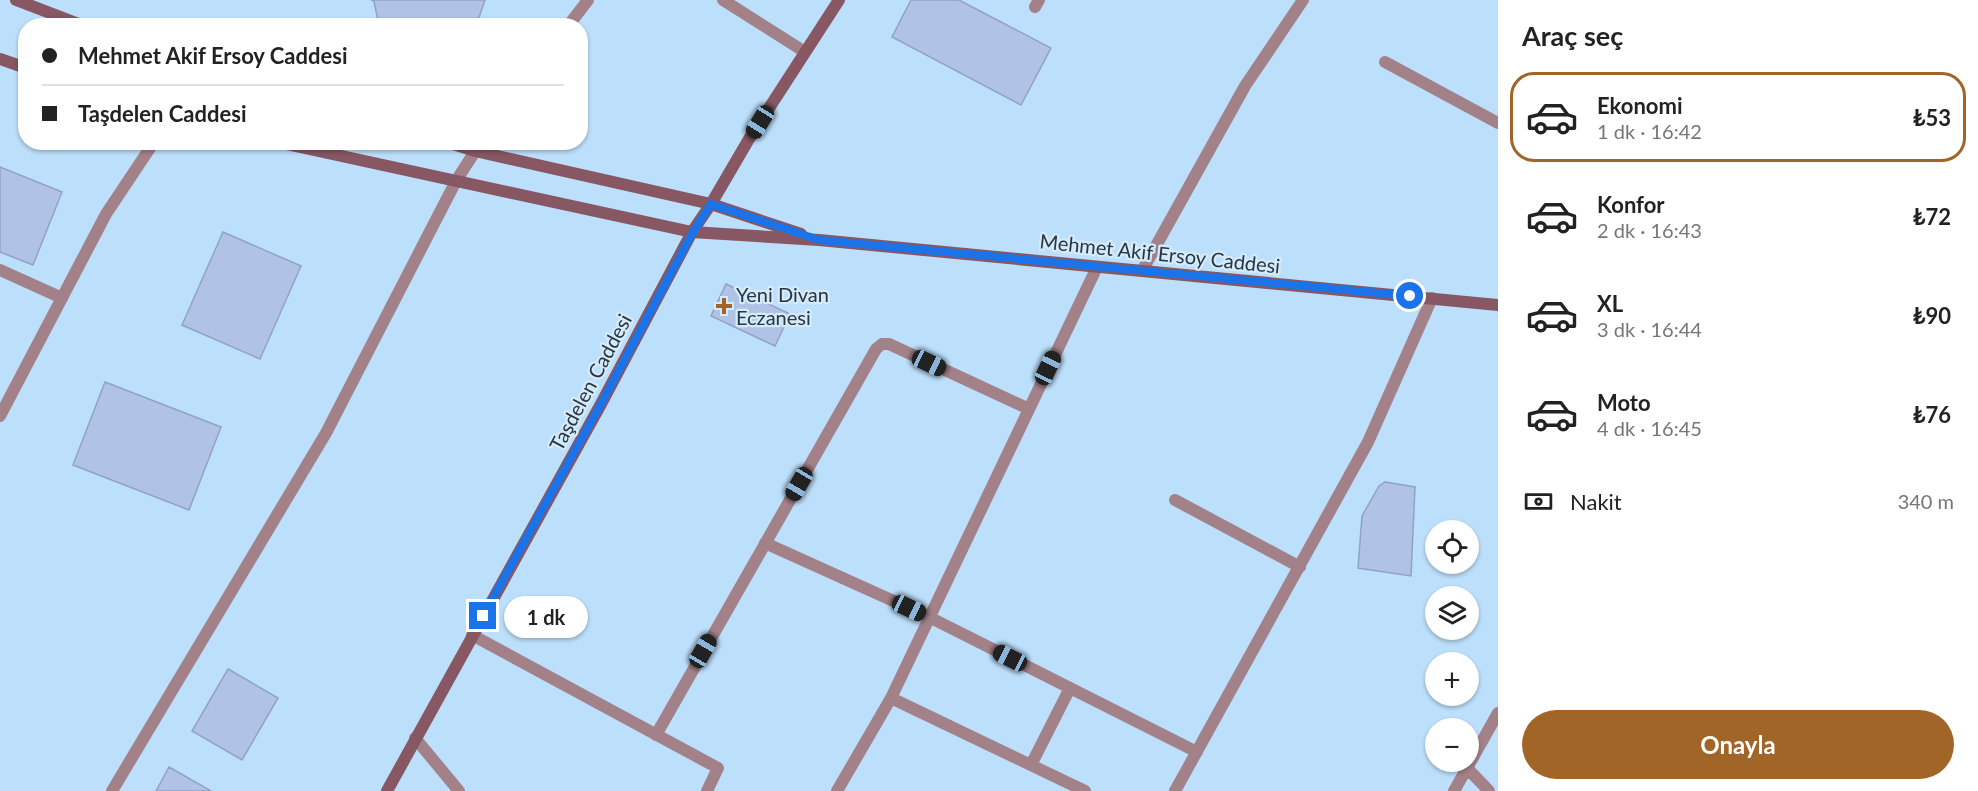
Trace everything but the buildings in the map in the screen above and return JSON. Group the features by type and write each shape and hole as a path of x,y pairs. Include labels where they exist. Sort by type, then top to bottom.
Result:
{"main road":[{"path":"16,0 63,18"},
{"name":"Taşdelen Caddesi","path":"387,791 601,404 693,232 749,139 839,0"},
{"path":"0,59 18,65"},
{"name":"Mehmet Akif Ersoy Caddesi","path":"314,150 693,232 819,240 1498,305"},
{"name":"Mehmet Akif Ersoy Caddesi","path":"490,150 711,204 819,240"}],"street":[{"path":"574,18 588,0"},
{"path":"723,0 805,52"},
{"path":"1142,271 1245,86 1303,0"},
{"path":"1385,62 1498,123"},
{"path":"0,416 106,214 148,150"},
{"path":"112,791 326,433 456,181 476,150"},
{"path":"837,791 891,698 1096,267"},
{"path":"0,270 62,298"},
{"path":"1175,791 1368,442 1432,298"},
{"path":"656,735 876,349 882,344 889,344 1029,409"},
{"path":"1174,500 1300,567"},
{"path":"765,543 929,617 1197,752"},
{"path":"472,635 718,768 707,791"},
{"path":"1031,765 1070,688"},
{"path":"891,698 1085,791"},
{"path":"1479,747 1498,713"},
{"path":"415,738 459,791"},
{"path":"1454,791 1465,772"},
{"path":"1471,772 1489,791"}],"place":[{"name":"Yeni Divan Eczanesi","path":"724,306"}],"route":[{"path":"483,616 601,404 693,232 711,204 819,240 1410,296"}]}
